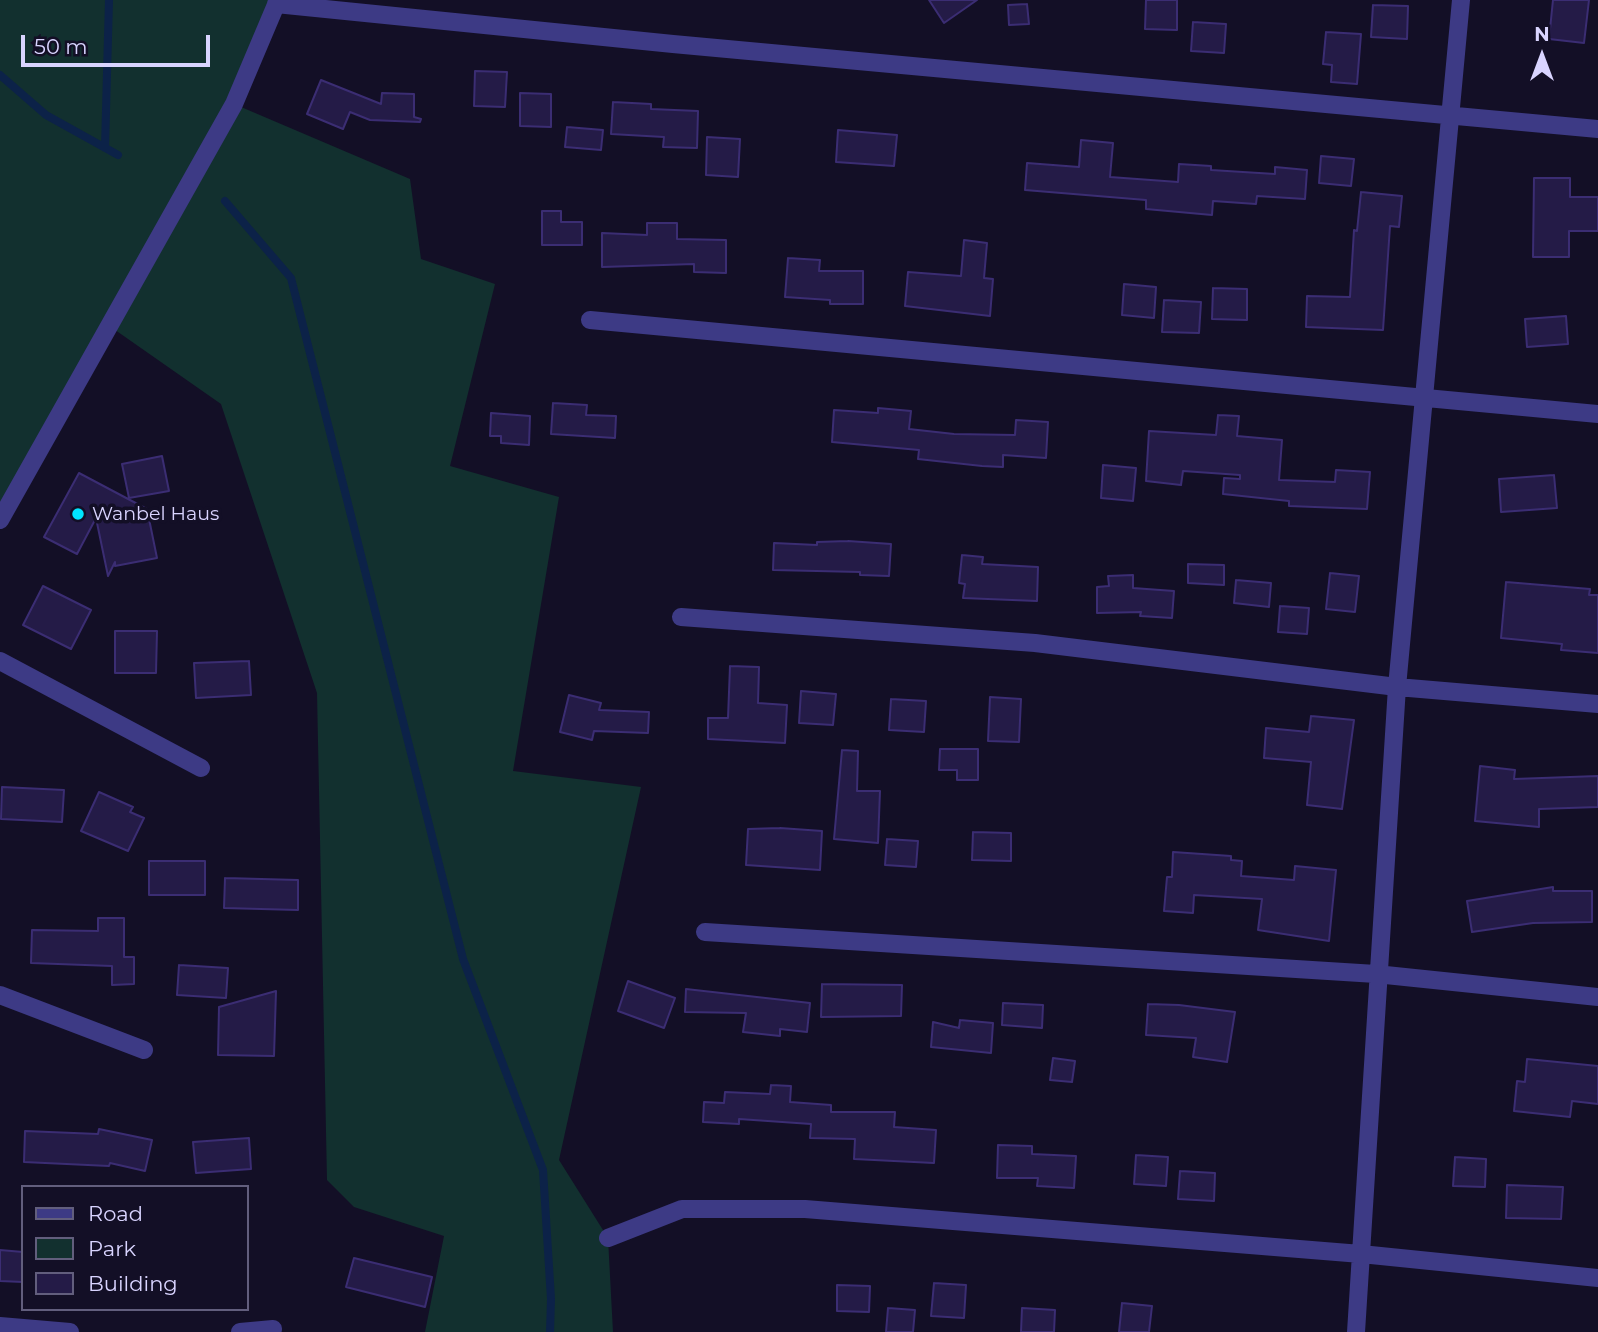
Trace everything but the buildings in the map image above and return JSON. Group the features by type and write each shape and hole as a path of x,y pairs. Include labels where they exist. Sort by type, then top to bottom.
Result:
{"street":[{"path":"1356,1332 1374,1071 1376,974 1397,687 1461,0"},
{"path":"0,520 234,104 277,2 673,44 1598,129"},
{"path":"590,320 1598,414"},
{"path":"681,617 1035,643 1397,687 1598,704"},
{"path":"0,661 201,768"},
{"path":"705,932 1376,974 1598,997"},
{"path":"0,995 144,1050"},
{"path":"608,1238 682,1209 804,1209 1362,1254 1598,1278"},
{"path":"0,1326 70,1332"},
{"path":"240,1332 273,1329"}],"green space":[{"path":"0,0 274,0 234,104 410,179 421,259 495,284 450,466 559,497 513,771 641,787 559,1160 608,1238 613,1332 425,1332 444,1236 354,1207 327,1180 317,693 221,404 108,325 0,520"}],"waterway":[{"path":"105,148 109,0"},
{"path":"0,75 46,115 118,155"},
{"path":"225,201 291,278 463,959 543,1170 551,1299 550,1332"}],"place":[{"name":"Wanbel Haus","path":"78,514"}]}
